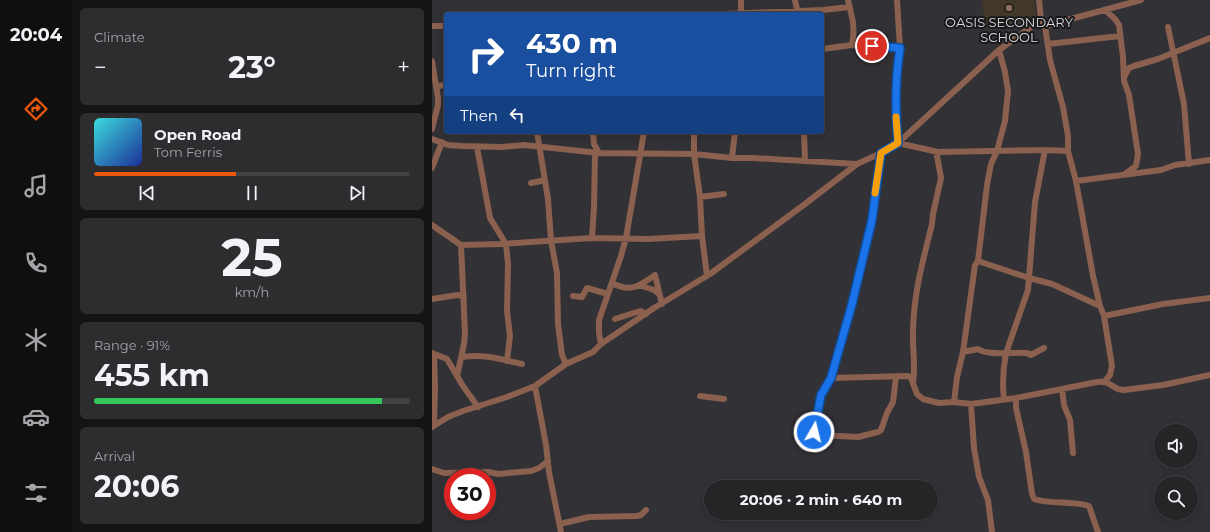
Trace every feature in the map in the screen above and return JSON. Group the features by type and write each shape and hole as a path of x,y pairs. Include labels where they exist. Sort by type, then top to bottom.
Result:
{"street":[{"path":"741,0 741,12"},
{"path":"795,0 797,12 822,10 849,3 854,28 852,45"},
{"path":"898,0 900,48 897,68 896,104 898,143"},
{"path":"1039,0 1041,18 1045,26 1050,60 1063,107 1068,136 1068,151 1076,181 1085,240 1100,306 1104,316 1112,366 1110,375 1105,381"},
{"path":"1045,26 1141,0"},
{"path":"1115,19 1116,11 1123,5"},
{"path":"1105,10 1119,25 1124,81 1129,95 1138,154 1136,166 1125,174"},
{"path":"433,427 448,417 535,386 566,364 588,355 646,314 707,276 857,164 898,143 999,50 1039,22 1041,18"},
{"path":"432,26 444,26"},
{"path":"1168,27 1184,104 1189,164"},
{"path":"1048,44 1120,36"},
{"path":"1124,77 1130,68 1134,66 1158,59 1210,38"},
{"path":"824,49 852,45 900,48"},
{"path":"954,402 957,377 963,352 975,265 978,261 987,185 991,164 997,151 1004,121 1008,91 999,50"},
{"path":"1123,57 1126,62 1134,66"},
{"path":"432,61 437,87 438,105 432,129"},
{"path":"437,87 444,85"},
{"path":"537,134 548,199 551,240 557,273 558,324 562,355 566,364"},
{"path":"592,238 597,152 594,144 593,134"},
{"path":"602,344 599,333 599,320 626,238 644,134"},
{"path":"694,134 694,154 700,197 702,236 707,276"},
{"path":"732,158 735,134"},
{"path":"804,134 805,161"},
{"path":"432,139 448,145 477,147 524,145 597,152 694,154 732,158 857,164"},
{"path":"432,168 442,142"},
{"path":"898,143 938,152 1068,151"},
{"path":"477,147 490,218 506,244 508,264 507,311 510,336 507,360"},
{"path":"1004,399 1002,378 1006,353 1028,290 1035,202 1045,150"},
{"path":"913,382 915,372 913,331 916,293 941,178 938,152"},
{"path":"881,153 872,220 852,304 831,378 821,395 814,432 820,435 851,437 876,433 881,430 893,402 896,377"},
{"path":"1076,181 1160,170 1175,165 1210,160"},
{"path":"1136,166 1144,172"},
{"path":"531,183 545,180"},
{"path":"700,197 724,194"},
{"path":"432,225 461,244 506,244 592,238 648,239 702,236"},
{"path":"457,376 462,357 465,333 461,244"},
{"path":"978,261 1052,284 1100,306"},
{"path":"612,283 622,288 639,285 655,275 662,304"},
{"path":"639,285 654,290 660,294"},
{"path":"573,296 582,297 587,288 608,294"},
{"path":"432,299 458,295 464,297"},
{"path":"1104,316 1163,304 1210,298"},
{"path":"615,320 640,311 646,314"},
{"path":"963,352 978,349 980,351 1027,353 1032,355 1044,348"},
{"path":"433,427 433,353 447,359 478,407"},
{"path":"462,357 495,357 522,364"},
{"path":"831,378 909,377 913,382 917,394 923,399 939,403 954,402 971,404 1016,398 1105,381 1120,390 1128,390 1163,385 1210,375"},
{"path":"535,386 561,532"},
{"path":"1062,389 1064,405 1070,420 1073,453"},
{"path":"700,396 724,399"},
{"path":"1016,398 1016,408 1026,452 1034,499 1044,502 1070,502 1090,506 1098,532"},
{"path":"971,404 974,448 979,477 988,500 992,532"},
{"path":"432,469 444,473 488,472 498,474 531,471 548,461"},
{"path":"560,524 589,517 637,516 641,515 646,510"}],"shaded area":[{"name":"OASIS SECONDARY SCHOOL","path":"982,0 1034,0 1037,20 985,27"}],"slow traffic":[{"path":"875,193 881,153 898,143 896,117"}],"place":[{"name":"OASIS SECONDARY SCHOOL","path":"1009,8"}],"route":[{"path":"814,432 821,395 831,378 852,304 872,220 881,153 898,143 896,104 897,68 900,48 872,46"}]}
